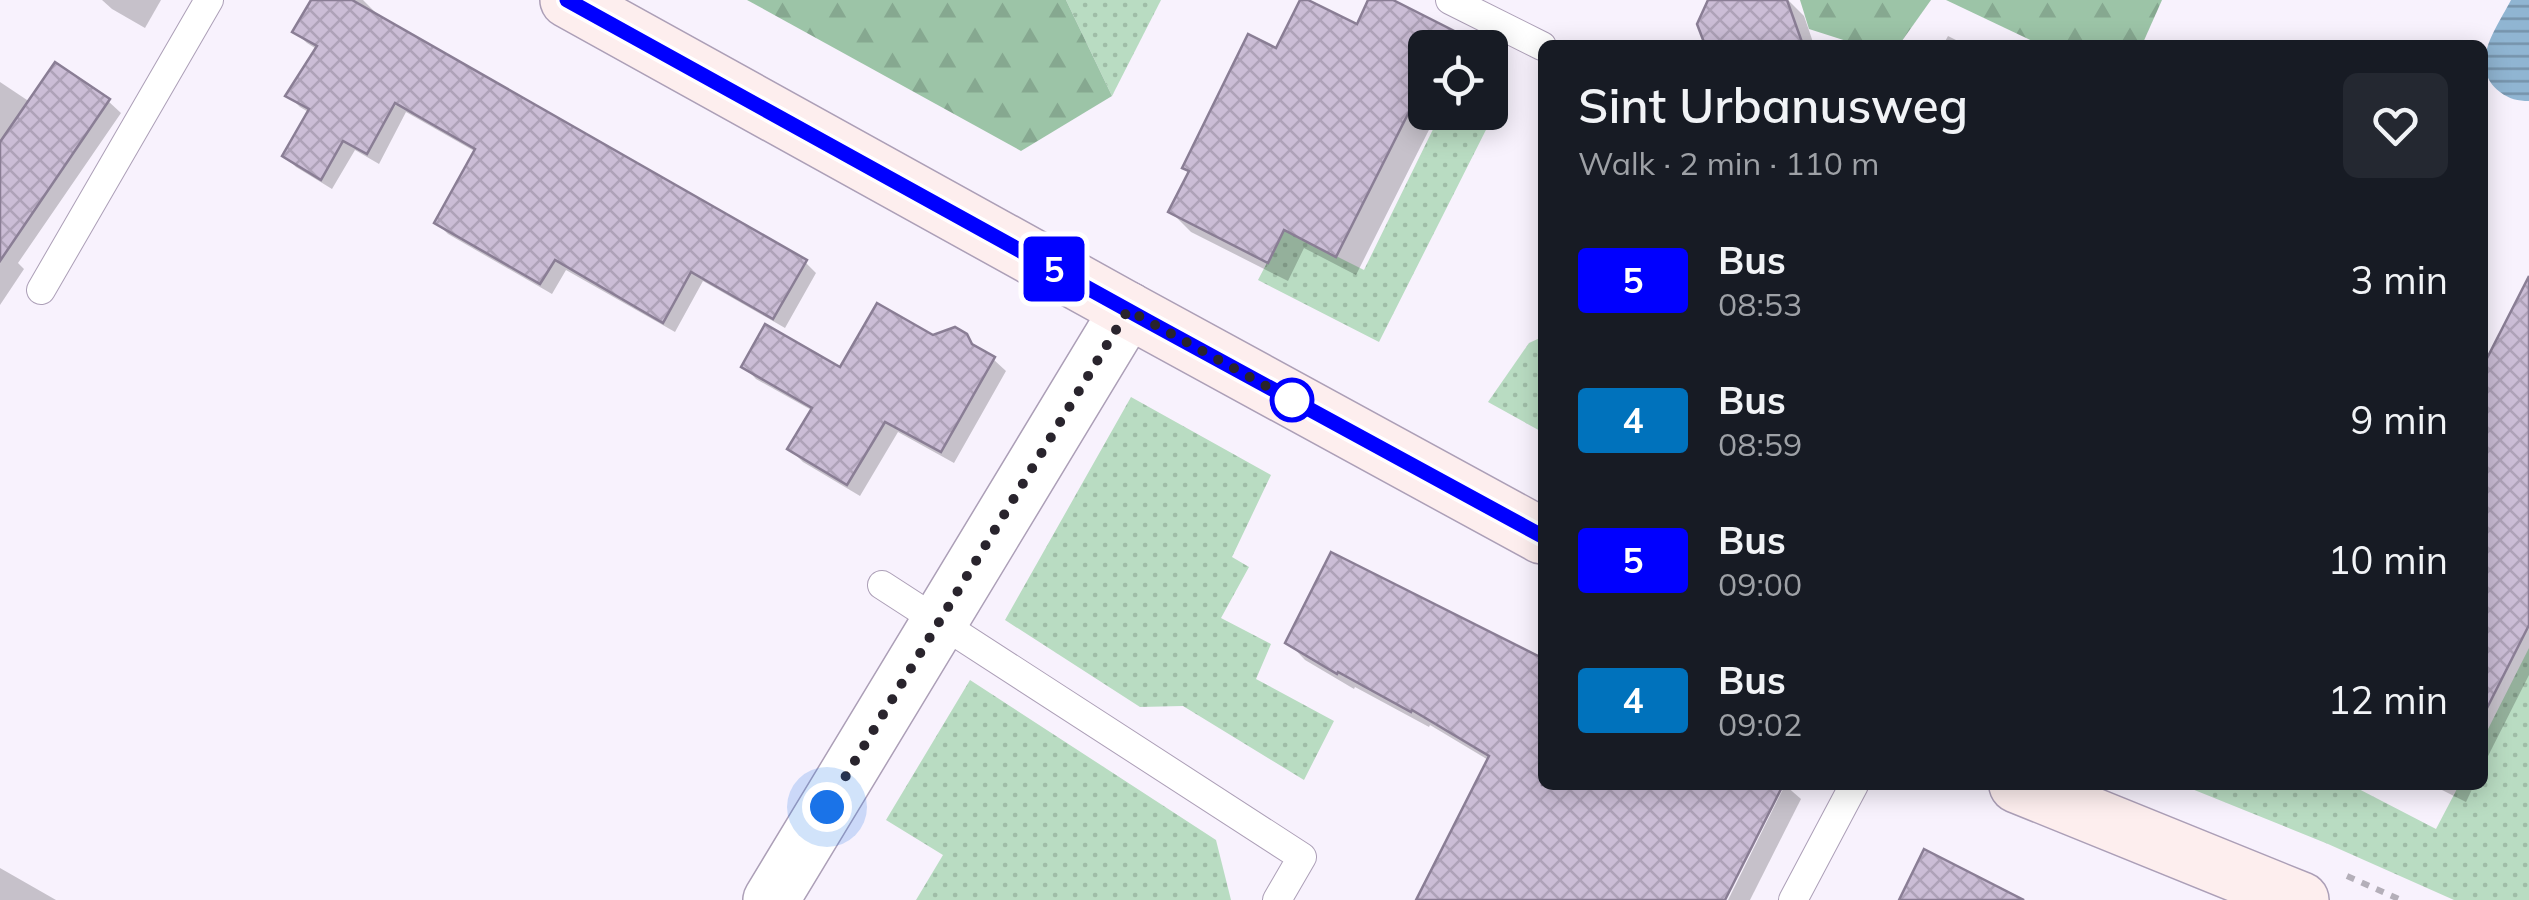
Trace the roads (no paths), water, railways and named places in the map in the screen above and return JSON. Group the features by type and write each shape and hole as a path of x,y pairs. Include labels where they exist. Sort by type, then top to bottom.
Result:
{"street":[{"path":"568,0 1538,534"},
{"path":"770,900 1128,310"},
{"path":"2029,790 2276,894"}],"lane":[{"path":"41,290 208,0"},
{"path":"1450,0 1538,44"},
{"path":"882,585 1302,857 1276,900"},
{"path":"1793,900 1851,790"}],"water":[{"path":"2511,0 2529,0 2529,101 2503,94 2490,82 2488,45"}]}
